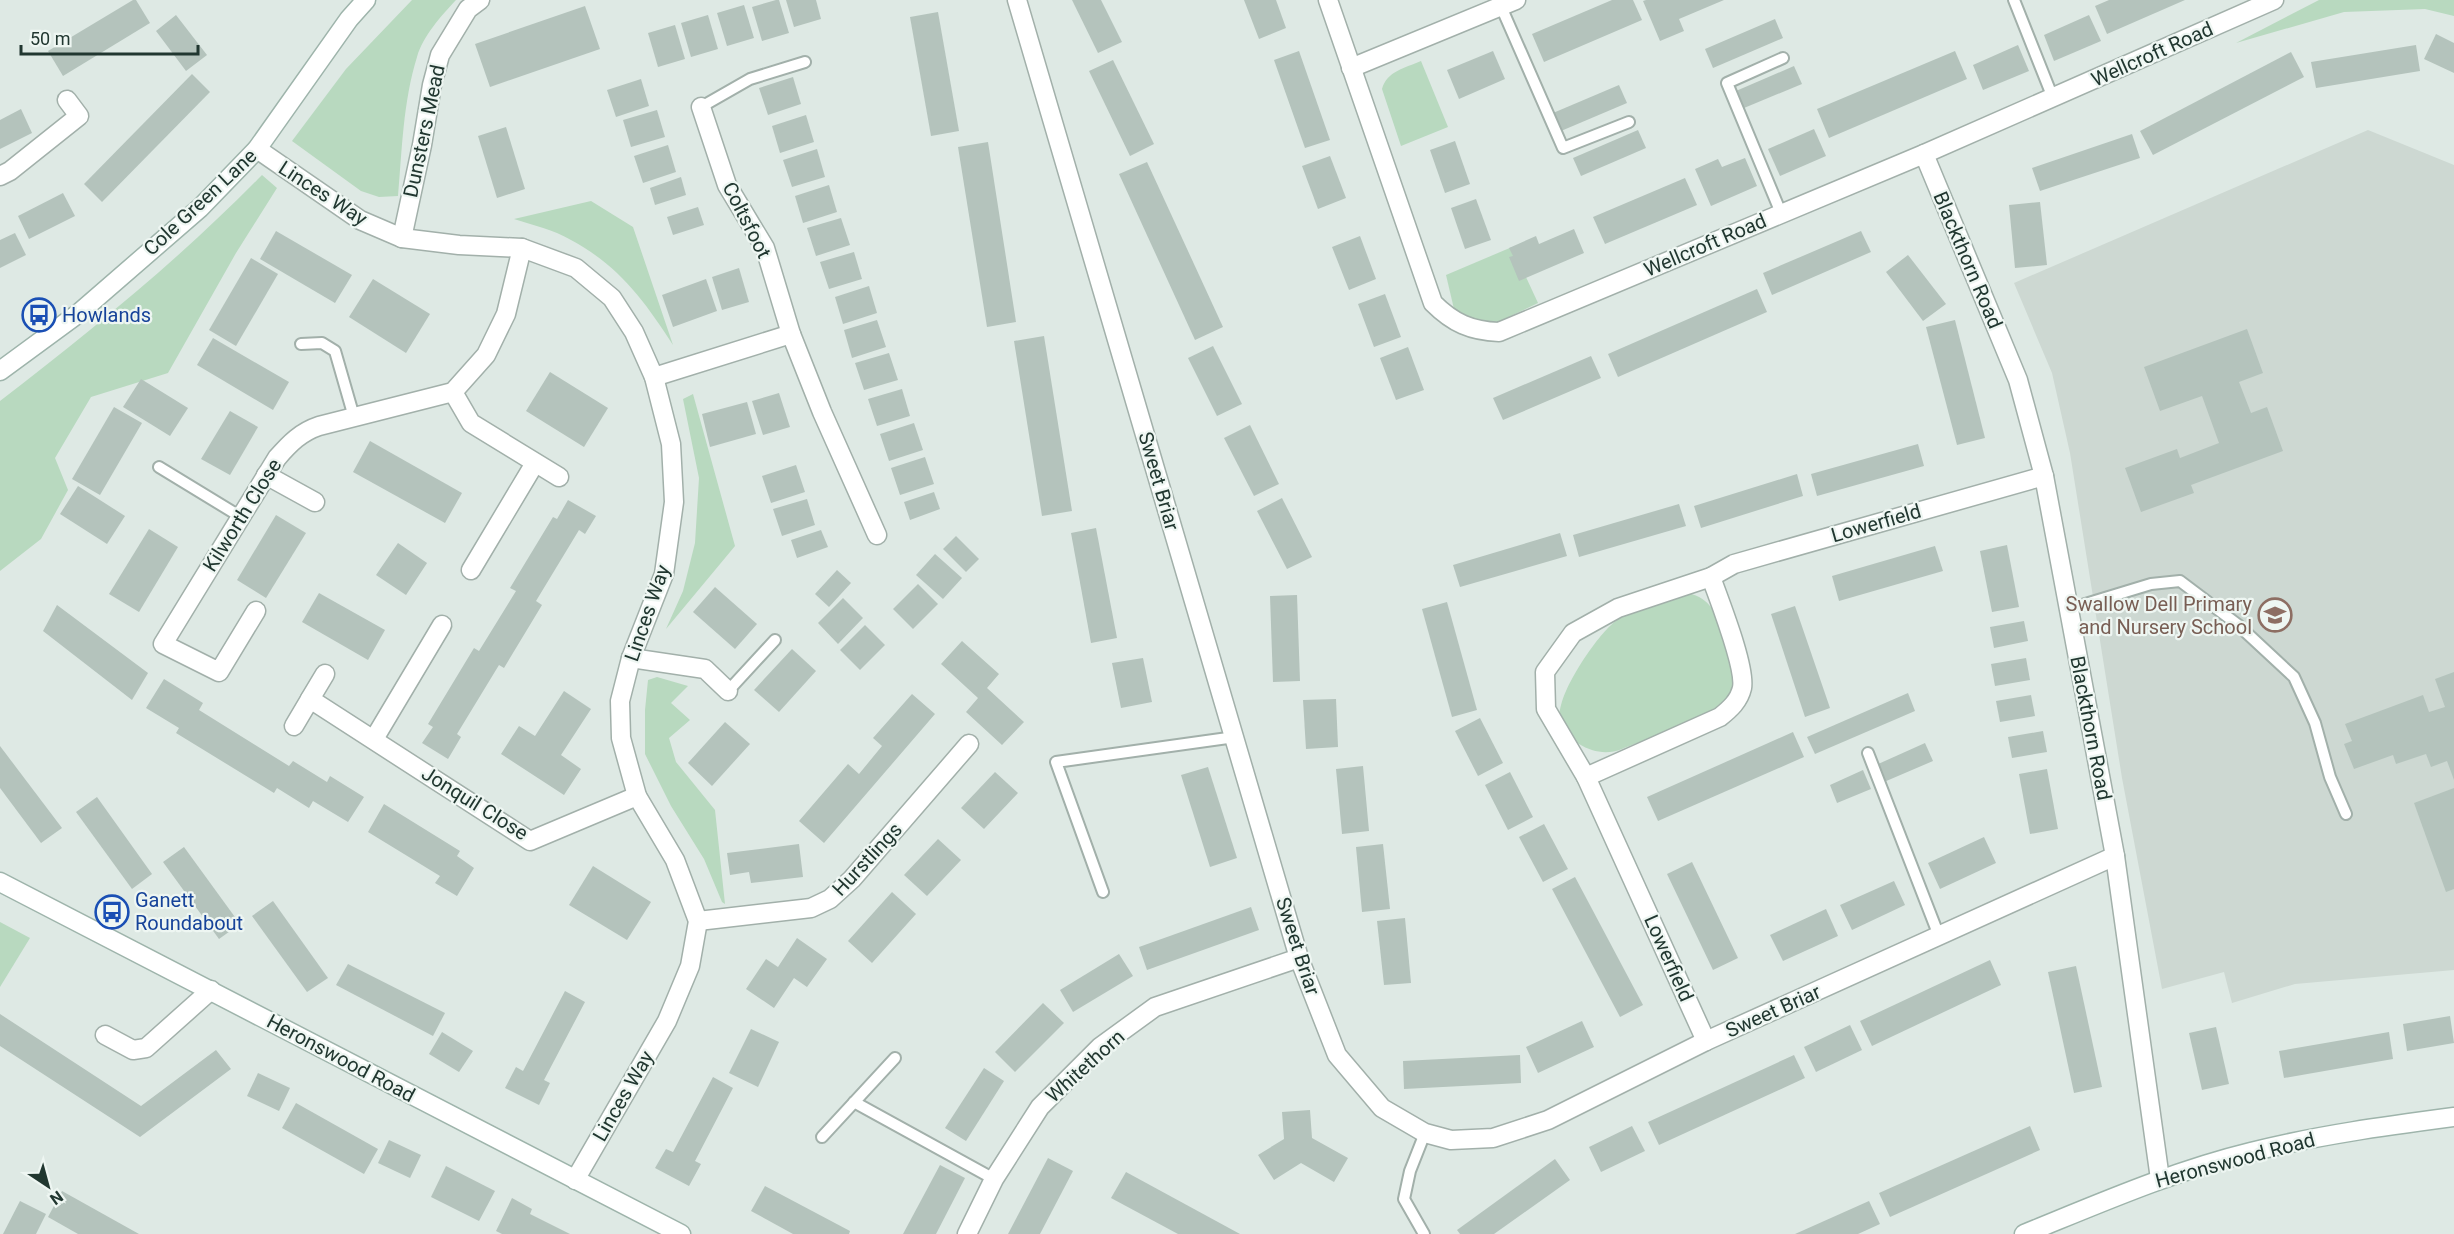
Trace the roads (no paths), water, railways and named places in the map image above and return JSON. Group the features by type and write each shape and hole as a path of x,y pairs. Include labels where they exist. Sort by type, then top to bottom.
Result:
{"street":[{"name":"Cole Green Lane","path":"0,370 79,313 200,208 257,149 349,19 366,0"},
{"name":"Dunsters Mead","path":"402,238 440,55 468,9 480,0"},
{"name":"Sweet Briar","path":"1017,0 1299,958 1337,1055 1382,1108 1425,1133 1451,1140 1493,1138 1548,1120 1706,1041 2115,856"},
{"name":"Wellcroft Road","path":"1328,0 1433,303 1446,316 1477,331 1499,332 1924,154 2274,0"},
{"path":"1351,68 1505,2"},
{"path":"0,176 10,171 79,116 67,100"},
{"name":"Coltsfoot","path":"701,107 727,185 765,248 791,334 822,412 877,535"},
{"name":"Linces Way","path":"257,149 360,220 402,238 459,245 522,248 576,268 612,298 634,332 654,377 671,444 674,502 664,574 630,658 620,701 621,738 637,796 675,860 698,921 690,966 667,1021 574,1180"},
{"name":"Blackthorn Road","path":"1924,154 2018,380 2044,476 2115,856 2160,1179"},
{"path":"522,248 506,314 486,355 453,392 471,423 559,477"},
{"path":"654,377 791,334"},
{"name":"Kilworth Close","path":"256,611 219,672 163,644 277,458 304,431 453,392"},
{"path":"471,570 535,463"},
{"path":"266,475 315,502"},
{"name":"Lowerfield","path":"1706,1041 1586,777 1546,710 1545,672 1573,633 1618,608 1711,577 1734,564 2044,476"},
{"path":"1586,777 1720,717 1733,707 1742,688 1741,670 1711,577"},
{"path":"374,739 442,625"},
{"path":"630,658 705,669 728,691"},
{"path":"294,726 325,674"},
{"name":"Jonquil Close","path":"310,699 530,841 637,796"},
{"name":"Hurstlings","path":"698,921 811,908 830,899 852,879 969,744"},
{"name":"Heronswood Road","path":"0,882 681,1234"},
{"name":"Whitethorn","path":"967,1234 994,1179 1040,1107 1109,1040 1155,1007 1299,958"},
{"path":"105,1035 133,1050 146,1048 211,990"},
{"name":"Heronswood Road","path":"2024,1234 2160,1179 2250,1152 2330,1135 2454,1117"}],"lane":[{"path":"2014,0 2053,98"},
{"path":"1505,2 1563,148 1629,122"},
{"path":"1781,213 1727,83 1783,58"},
{"path":"701,107 750,80 805,62"},
{"path":"301,344 322,343 335,351 354,417"},
{"path":"159,467 241,517"},
{"path":"2069,609 2151,584 2180,581 2236,624 2294,677 2315,723 2330,777 2346,814"},
{"path":"728,691 774,640"},
{"path":"1102,892 1056,762 1235,737"},
{"path":"1868,753 1939,936"},
{"path":"822,1137 895,1058"},
{"path":"854,1102 994,1179"},
{"path":"1424,1234 1404,1199 1410,1171 1425,1133"}],"place":[{"name":"Howlands","path":"39,315"},
{"name":"Swallow Dell Primary and Nursery School","path":"2275,615"},
{"name":"Ganett Roundabout","path":"112,912"}]}
